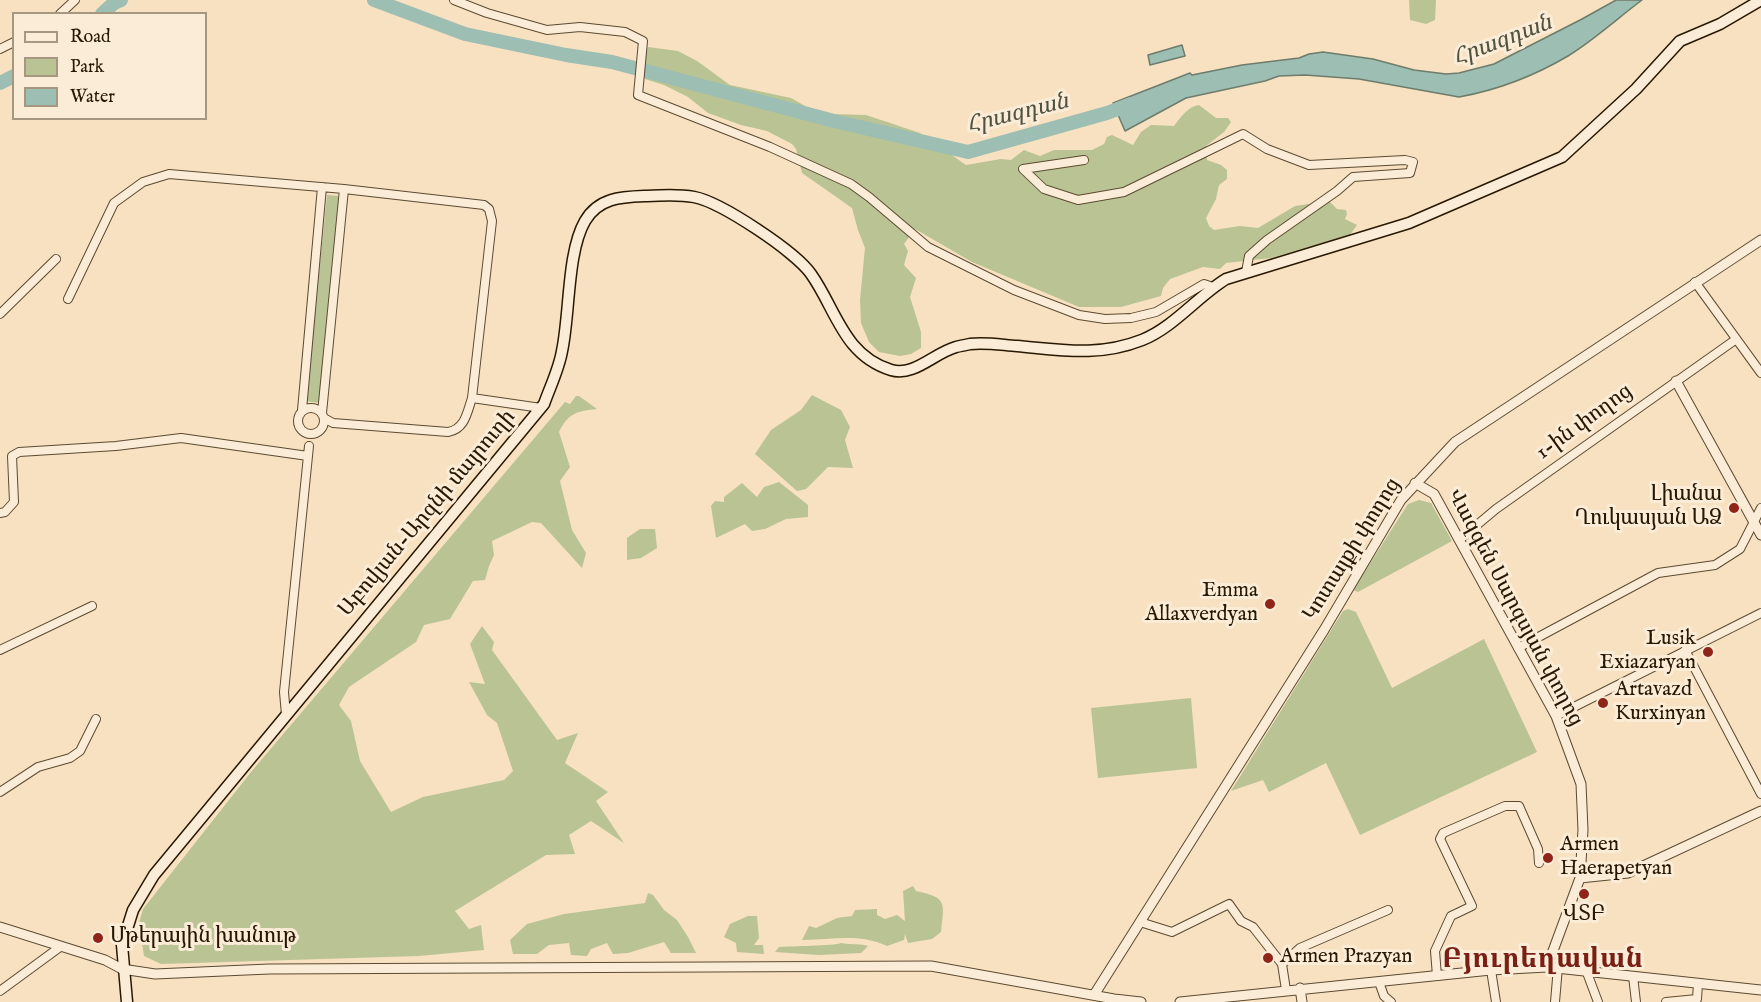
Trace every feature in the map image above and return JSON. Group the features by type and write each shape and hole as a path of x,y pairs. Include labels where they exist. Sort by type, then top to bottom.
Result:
{"main road":[{"name":"Աբովյան-Արզնի մայրուղի","path":"127,1002 122,969 122,945 133,910 154,874 541,408 562,352 577,238 586,220 598,206 616,197 668,195 696,197 719,206 797,259 811,274 843,332 858,350 877,364 890,369 904,371 917,367 955,347 975,344 1086,352 1126,345 1145,339 1226,279 1409,224 1562,157 1636,88 1680,41 1720,24 1761,0"}],"street":[{"path":"62,12 75,0"},
{"path":"454,0 487,14 547,30 580,27 625,32 643,41 638,95 770,147 851,184 870,197 928,247 1014,290 1079,315 1105,319 1131,318 1156,312 1204,284 1213,287"},
{"path":"1084,160 1023,169 1044,189 1078,200 1124,192 1243,135 1267,149 1309,165 1405,160 1413,162 1410,172 1353,177 1337,191 1267,240 1250,256 1246,272"},
{"path":"68,299 114,203 143,182 169,174 477,203 489,209 492,221 472,398 463,424 454,431 448,432 333,423 323,419 314,408 302,410"},
{"path":"322,187 302,410 298,419 301,430 311,434 316,433 323,419 344,189"},
{"name":"Կոտայքի փողոց","path":"1094,995 1324,630 1401,500 1415,483 1455,442 1761,240"},
{"path":"0,314 56,259"},
{"path":"1695,282 1761,374"},
{"name":"1-ին փողոց","path":"1459,540 1496,509 1735,340"},
{"path":"1676,381 1761,535"},
{"path":"472,398 541,408"},
{"path":"0,513 5,512 14,502 12,456 19,452 116,446 181,438 308,456"},
{"path":"286,715 284,692 309,446"},
{"name":"Վազգեն Սարգսյան փողոց","path":"1415,483 1434,494 1556,716 1581,784 1583,830 1580,878 1547,967"},
{"path":"1518,648 1658,573 1715,565 1740,549 1761,508"},
{"path":"0,650 92,606"},
{"path":"1556,716 1761,613"},
{"path":"1685,650 1761,794"},
{"path":"0,792 38,767 70,758 80,751 96,719"},
{"path":"1437,976 1435,951 1451,916 1472,906 1440,839 1443,833 1505,806 1519,806 1538,849 1539,863"},
{"path":"1580,878 1628,873 1761,811"},
{"path":"1140,922 1172,932 1229,904 1240,921 1253,927 1281,964 1286,990"},
{"path":"1281,964 1300,948 1388,910"},
{"path":"0,927 105,960 122,969 155,974 280,968 931,966 1141,1002"},
{"path":"0,991 60,947"},
{"path":"1180,1002 1300,988 1547,967 1761,990"},
{"path":"1554,1002 1558,967"},
{"path":"1491,970 1496,1002"},
{"path":"1586,970 1598,1002"},
{"path":"1633,976 1636,1002"},
{"path":"1379,981 1384,996 1391,1002"},
{"path":"1666,1002 1691,1001 1698,998 1698,983"},
{"path":"1300,988 1302,1002"}],"green space":[{"path":"1409,0 1436,0 1435,20 1426,24 1410,20"},
{"path":"648,47 678,51 697,61 730,85 791,98 807,107 830,114 866,115 920,133 966,165 1001,159 1011,160 1024,150 1040,156 1054,150 1092,150 1104,144 1107,137 1112,135 1133,145 1141,132 1151,125 1174,126 1188,110 1199,105 1216,118 1228,118 1231,122 1224,132 1206,146 1207,160 1227,170 1227,179 1219,185 1216,199 1206,218 1209,226 1214,230 1240,226 1258,228 1295,206 1329,201 1337,209 1346,210 1345,219 1357,225 1350,235 1271,258 1226,263 1220,269 1203,267 1170,279 1163,288 1161,296 1121,307 1079,307 972,262 915,229 904,244 908,251 904,265 916,278 910,297 921,332 921,348 911,354 900,356 879,352 869,342 861,323 860,300 865,248 852,208 802,173 796,149 792,144 767,131 741,125 708,113 688,97 664,85 645,79 645,54"},
{"path":"327,195 339,196 319,403 306,401"},
{"path":"812,395 841,410 850,427 845,440 853,468 828,467 806,489 797,491 755,454 771,430 801,410"},
{"path":"576,396 597,409 574,414 559,432 570,467 560,481 572,530 586,553 582,568 541,523 532,522 492,541 494,555 485,580 473,581 450,619 424,625 416,642 349,687 339,705 351,721 360,761 391,812 423,797 504,780 513,771 497,723 487,715 469,682 485,684 470,644 482,626 494,642 492,650 557,740 578,733 565,763 608,792 596,801 624,843 591,821 569,835 575,854 546,855 455,911 469,929 481,925 484,950 419,956 161,964 144,956 139,923 143,909 251,772 565,402 570,404"},
{"path":"779,482 808,505 808,517 786,519 765,529 752,531 745,524 716,538 711,506 715,501 724,502 724,497 742,483 757,497 764,487"},
{"path":"1419,500 1431,503 1452,541 1358,592 1353,590 1408,504"},
{"path":"640,529 655,529 657,548 641,558 627,560 627,538"},
{"path":"1348,609 1356,612 1392,688 1484,639 1537,752 1360,835 1326,763 1269,792 1263,780 1231,791 1343,611"},
{"path":"1191,698 1197,768 1098,778 1091,708"},
{"path":"913,886 916,891 934,896 942,903 941,932 932,939 908,943 905,934 904,940 887,946 856,938 802,940 809,926 816,928 837,918 852,916 855,910 877,909 877,915 885,919 897,915 905,921 903,891"},
{"path":"648,893 653,895 664,910 677,920 696,953 671,953 664,942 628,953 613,954 607,943 591,949 587,956 571,955 569,943 549,945 537,954 513,954 510,940 527,924 564,914 645,903"},
{"path":"748,916 757,916 759,938 754,945 763,945 764,954 737,952 736,943 724,937 730,924"},
{"path":"841,943 868,946 861,953 819,955 775,952 779,947"}],"water":[{"path":"1616,0 1642,0 1587,43 1555,63 1515,81 1459,97 1359,79 1305,75 1279,76 1186,98 1125,131 1113,103 1190,73 1192,75 1323,52 1373,59 1414,70 1446,74 1459,73 1494,64"},
{"path":"1182,45 1185,56 1150,65 1148,55"}],"waterway":[{"name":"Հրազդան","path":"104,12 121,0"},
{"name":"Հրազդան","path":"374,0 465,34 612,62 834,121 968,152 1107,113 1131,104"},
{"name":"Հրազդան","path":"0,83 12,77"}],"place":[{"name":"Լիանա Ղուկասյան ԱՁ","path":"1734,508"},
{"name":"Emma Allaxverdyan","path":"1270,604"},
{"name":"Lusik Exiazaryan","path":"1708,652"},
{"name":"Artavazd Kurxinyan","path":"1603,703"},
{"name":"Armen Haerapetyan","path":"1548,858"},
{"name":"ՎՏԲ","path":"1584,894"},
{"name":"Մթերային խանութ","path":"98,938"},
{"name":"Armen Prazyan","path":"1268,958"}],"district":[{"name":"Բյուրեղավան","path":"1543,961"}]}
